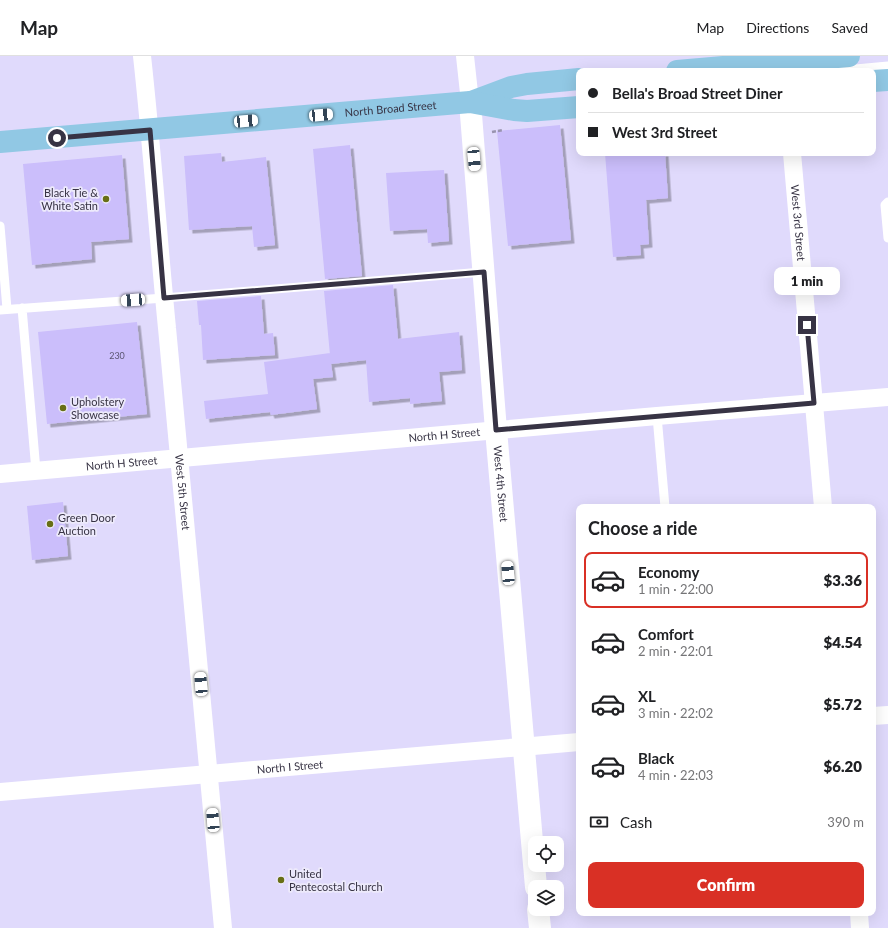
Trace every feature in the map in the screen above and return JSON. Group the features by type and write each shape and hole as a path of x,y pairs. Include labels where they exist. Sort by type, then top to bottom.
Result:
{"main road":[{"path":"712,68 849,56"},
{"name":"North Broad Street","path":"0,142 470,102 512,87 526,84 576,80"},
{"path":"876,81 888,80"},
{"name":"North Broad Street","path":"470,102 527,111 576,107"}],"street":[{"name":"West 5th Street","path":"142,56 223,928"},
{"name":"West 4th Street","path":"465,56 535,880"},
{"path":"783,56 785,68"},
{"name":"West 3rd Street","path":"792,156 823,504"},
{"name":"North H Street","path":"0,474 888,397"},
{"path":"876,716 888,715"},
{"name":"North I Street","path":"0,792 576,742"},
{"path":"539,916 540,928"},
{"path":"859,916 860,928"}],"lane":[{"path":"866,68 888,66"},
{"path":"888,202 885,205 888,238"},
{"path":"0,226 3,310 484,272"},
{"path":"22,308 36,471"},
{"path":"657,416 665,504"}],"building":[{"path":"560,125 571,240 508,246 497,131"},
{"path":"350,145 362,276 325,279 313,149"},
{"path":"221,153 222,162 266,157 275,245 254,247 252,226 189,230 184,156"},
{"path":"122,155 129,239 91,242 92,259 32,265 23,164"},
{"path":"605,156 665,156 668,198 646,200 649,244 640,245 641,255 613,257"},
{"path":"444,170 449,241 428,243 427,229 390,231 386,173"},
{"path":"393,285 398,339 459,332 462,370 439,372 442,401 410,404 410,398 369,402 366,360 331,364 333,377 313,379 317,409 271,415 270,412 206,419 204,401 268,394 264,362 330,353 324,291"},
{"path":"261,296 264,334 273,333 275,355 203,360 201,325 199,325 197,301"},
{"path":"137,322 147,414 47,424 38,332"},
{"path":"63,502 68,556 32,560 27,506"}],"place":[{"name":"Black Tie & White Satin","path":"106,199"},
{"name":"Upholstery Showcase","path":"63,408"},
{"name":"Green Door Auction","path":"50,524"},
{"name":"United Pentecostal Church","path":"281,880"}],"route":[{"path":"57,138 150,130 164,298 484,272 496,430 814,403 807,325"}]}
